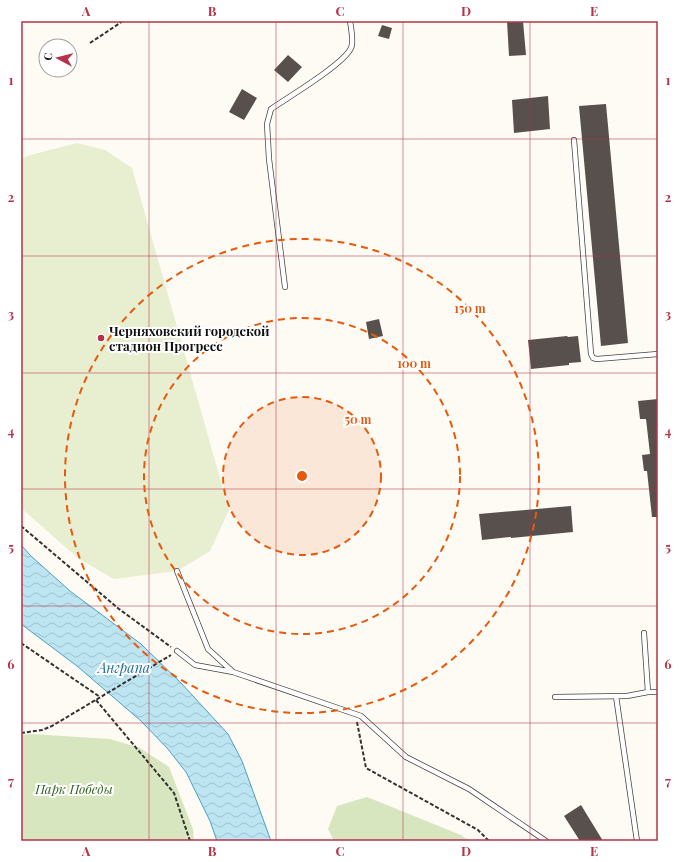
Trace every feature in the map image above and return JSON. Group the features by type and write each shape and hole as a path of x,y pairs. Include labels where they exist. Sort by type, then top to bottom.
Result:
{"lane":[{"path":"285,287 269,159 267,124 271,109 347,56 352,47 350,21"},
{"path":"574,140 591,354 593,358 597,359 658,354"},
{"path":"177,571 208,649 233,672"},
{"path":"644,634 648,692"},
{"path":"177,651 195,665 233,672 361,716 406,756 469,788 546,841"},
{"path":"555,697 637,695 648,692 658,692"},
{"path":"616,696 637,841"}],"path":[{"path":"90,43 123,21"},
{"path":"21,526 119,609 177,651 96,700 42,730 21,733"},
{"path":"21,643 100,697"},
{"path":"96,700 174,793 190,841"},
{"path":"356,714 366,768 478,830 489,841"}],"green space":[{"name":"Черняховский городской стадион Прогресс","path":"77,143 105,150 132,168 229,510 210,551 177,571 114,579 79,559 21,508 21,160 27,156"},
{"name":"Парк Победы","path":"31,734 110,739 140,748 169,767 193,829 194,841 21,841 21,735"},
{"path":"367,797 461,835 470,841 334,841 328,829 337,806"}],"water":[{"name":"Анграпа","path":"21,545 70,591 141,644 182,684 228,734 242,761 271,841 217,841 210,821 186,772 167,748 141,721 77,666 21,624"}],"building":[{"path":"507,21 523,21 526,55 509,56"},
{"path":"382,25 392,28 389,39 378,36"},
{"path":"288,55 302,67 288,82 274,70"},
{"path":"242,89 257,98 244,120 229,112"},
{"path":"548,96 550,129 514,133 512,100"},
{"path":"606,104 628,343 601,346 579,106"},
{"path":"379,319 383,336 369,339 366,322"},
{"path":"578,336 581,362 569,363 569,365 531,369 528,340"},
{"path":"658,399 658,517 652,517 647,471 644,471 642,455 650,454 646,419 640,419 638,401"},
{"path":"571,506 573,532 482,540 479,514"},
{"path":"581,805 603,841 580,841 564,816"}],"place":[{"name":"Черняховский городской стадион Прогресс","path":"101,338"}]}
